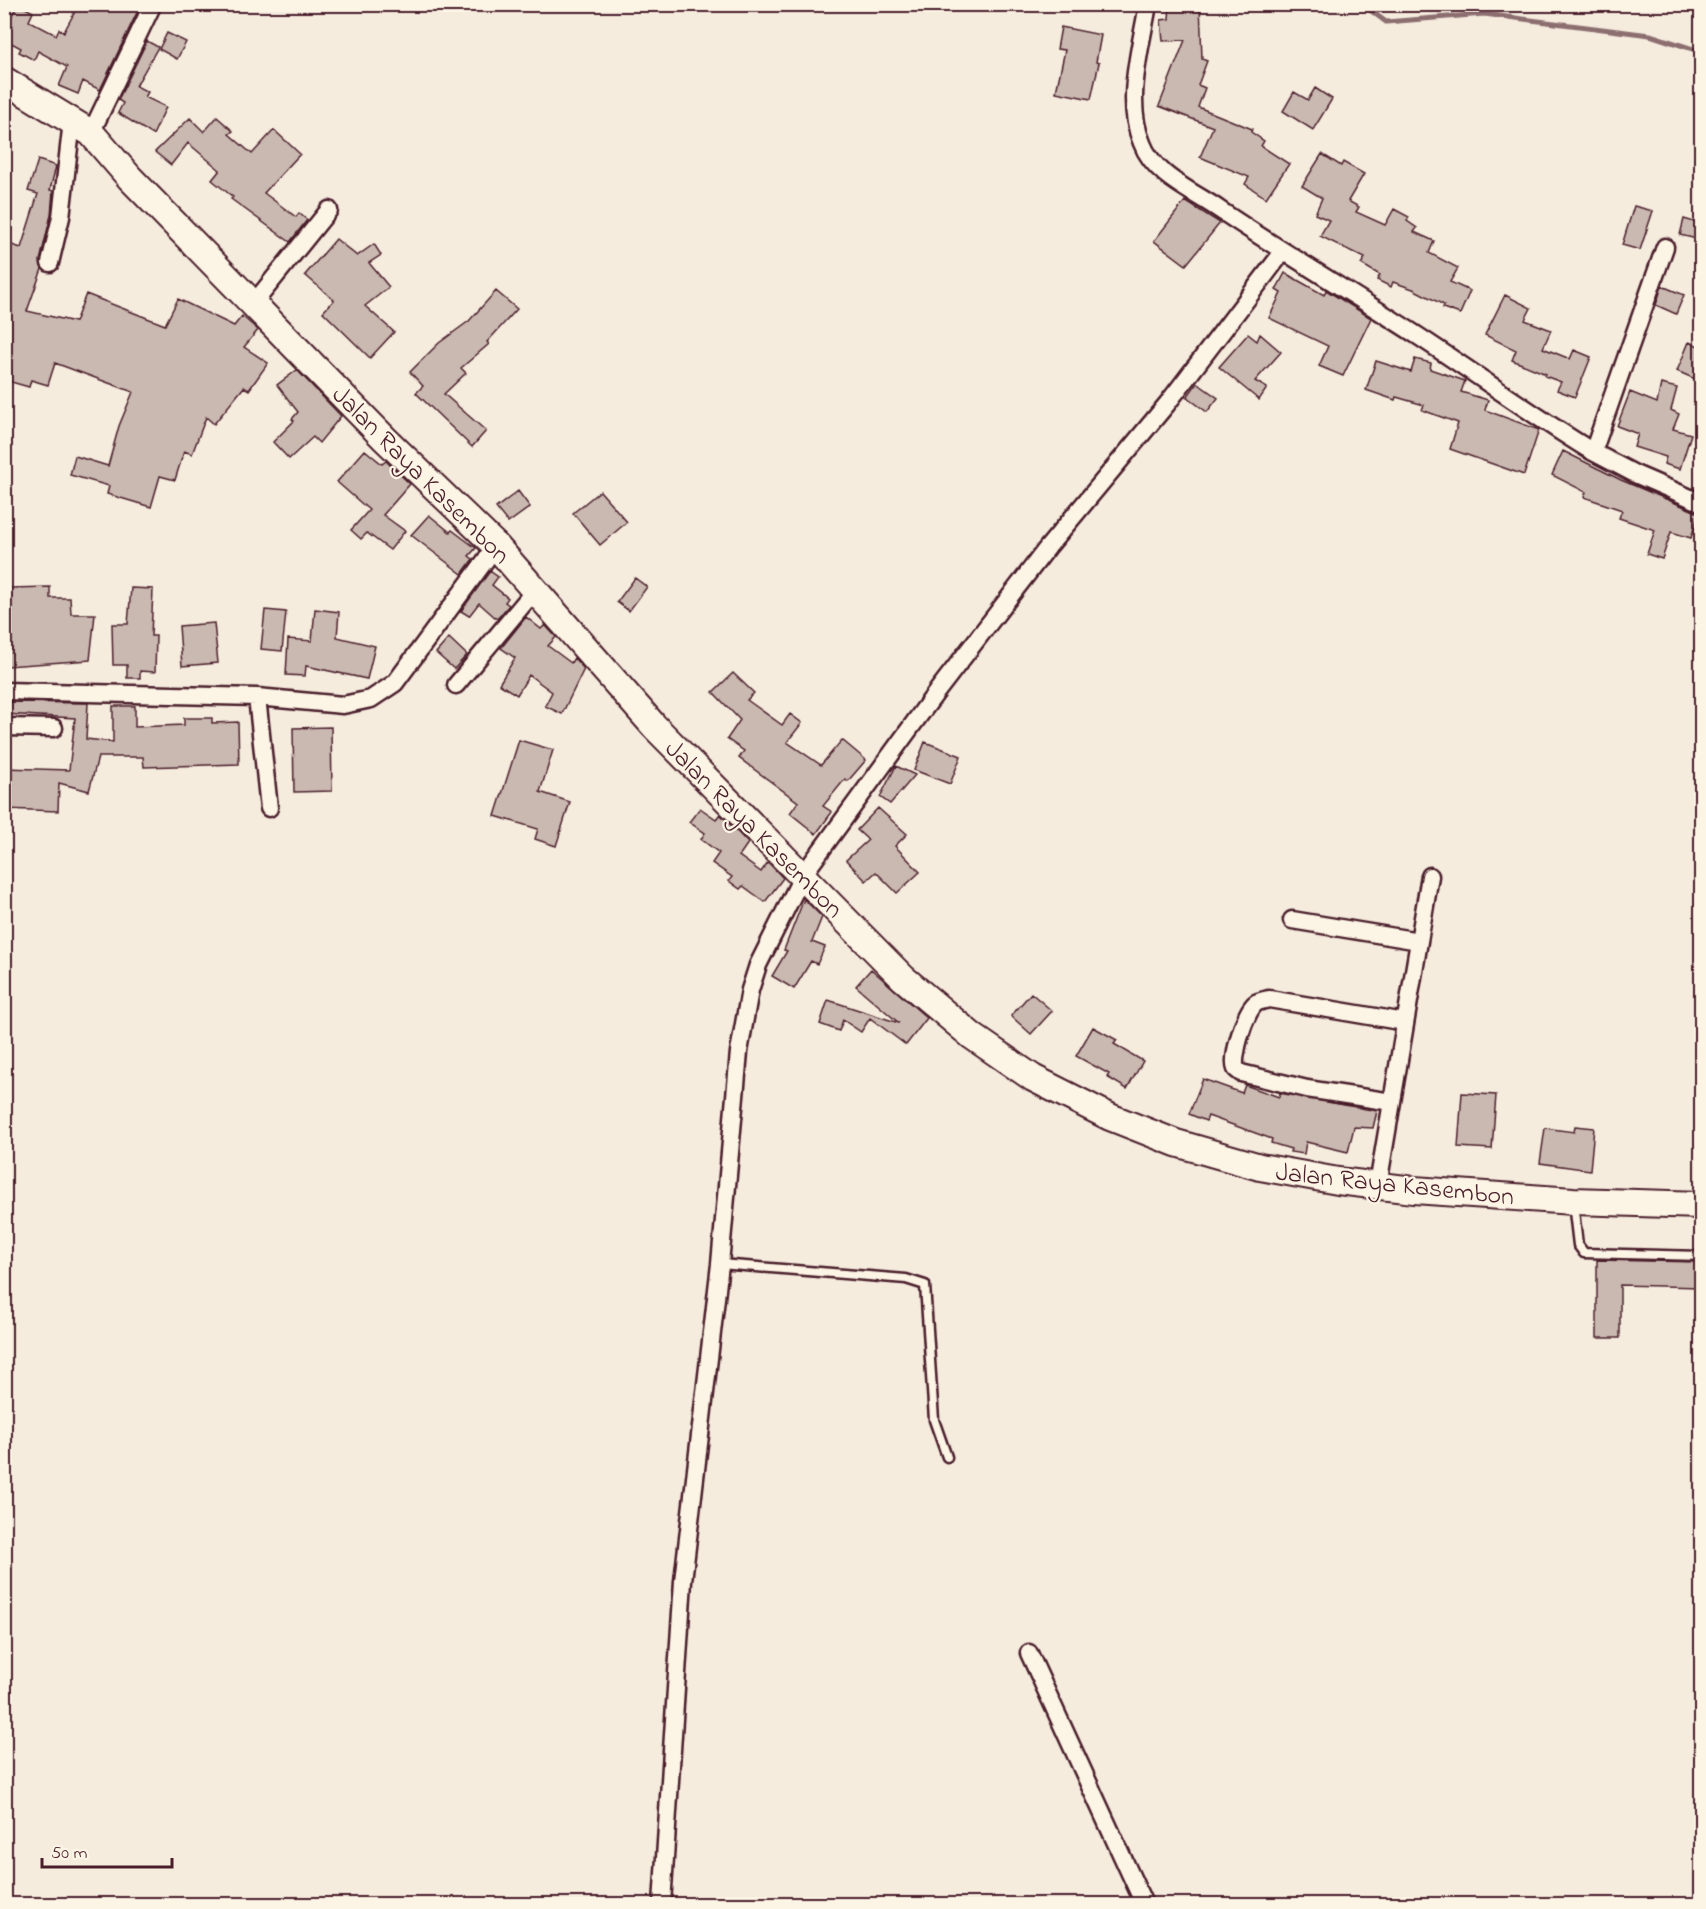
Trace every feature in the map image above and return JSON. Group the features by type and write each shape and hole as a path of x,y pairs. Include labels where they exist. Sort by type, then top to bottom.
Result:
{"main road":[{"name":"Jalan Raya Kasembon","path":"4,80 81,127 385,439 496,546 654,726 903,978 940,1011 1034,1078 1110,1117 1205,1153 1260,1167 1378,1185 1572,1201 1701,1204"}],"street":[{"path":"1148,4 1134,99 1136,124 1142,144 1152,161 1162,171 1282,253 1413,333 1593,452 1635,474 1701,503"},
{"path":"50,262 81,127 151,8"},
{"path":"254,303 328,210"},
{"path":"1593,452 1665,247"},
{"path":"662,1905 683,1581 720,1264 743,1020 758,965 803,875 984,630 1048,547 1167,404 1282,253"},
{"path":"4,691 257,697 343,705 361,703 384,692 395,683 496,546"},
{"path":"456,685 535,590"},
{"path":"257,697 269,808"},
{"path":"4,727 54,728"},
{"path":"1378,1185 1430,876"},
{"path":"1292,920 1419,941"},
{"path":"1392,1102 1307,1089 1241,1073 1236,1070 1234,1058 1252,1008 1263,1000 1269,999 1405,1022"},
{"path":"1029,1653 1144,1905"}],"lane":[{"path":"1572,1201 1578,1245 1584,1253 1701,1256"},
{"path":"720,1264 906,1279 925,1284 934,1420 947,1457"}],"building":[{"path":"18,4 33,12 29,21 56,35 59,29 64,32 79,4 141,4 100,90 83,81 78,94 59,86 67,67 38,51 34,60 19,52 21,48 4,39 4,30"},
{"path":"1170,4 1200,4 1202,59 1207,61 1198,85 1205,88 1198,107 1252,129 1251,132 1264,141 1261,146 1289,164 1266,198 1245,184 1249,177 1200,157 1213,127 1159,106 1185,40 1163,41 1161,20 1169,19"},
{"path":"1061,27 1101,35 1096,62 1099,63 1091,99 1056,92 1065,50 1057,49"},
{"path":"167,33 186,42 177,59 159,49"},
{"path":"147,41 158,47 136,86 148,92 145,97 166,107 153,135 118,113 123,103 118,100"},
{"path":"1315,88 1332,99 1313,130 1283,111 1294,92 1308,100"},
{"path":"217,117 233,131 229,134 252,154 274,130 300,154 264,193 296,217 299,213 307,220 290,242 231,199 233,197 212,180 220,170 188,143 171,165 155,152 190,118 204,132"},
{"path":"1322,154 1341,166 1343,162 1364,174 1348,201 1359,207 1356,212 1385,225 1394,209 1409,217 1407,221 1417,228 1414,232 1434,241 1429,253 1458,268 1450,282 1470,291 1460,314 1443,308 1444,305 1413,289 1393,282 1391,287 1377,280 1380,275 1361,264 1365,258 1320,236 1329,220 1315,214 1322,198 1302,186"},
{"path":"38,160 56,166 50,190 53,191 51,215 40,261 42,269 27,311 75,322 86,294 165,325 178,299 234,326 242,316 258,330 244,347 268,363 249,390 244,387 214,424 206,417 192,454 184,451 175,480 160,476 151,507 107,494 109,486 70,475 75,456 108,466 119,426 133,392 55,363 48,385 31,380 29,387 4,380 4,256 9,244 21,248 38,194 28,191"},
{"path":"1185,201 1220,223 1186,265 1154,241"},
{"path":"1634,206 1653,211 1640,250 1622,245"},
{"path":"1684,219 1701,224 1701,240 1680,235"},
{"path":"336,239 357,256 374,244 381,255 369,263 389,287 365,306 394,332 370,358 323,312 334,300 305,275"},
{"path":"1285,273 1324,295 1326,290 1371,318 1343,376 1319,366 1328,346 1269,318 1281,293 1276,290"},
{"path":"1662,286 1684,295 1676,314 1656,305"},
{"path":"496,291 517,309 487,342 489,344 461,368 466,373 444,394 486,431 472,447 416,393 423,386 410,372 439,343 469,321"},
{"path":"1505,295 1531,308 1525,320 1551,330 1543,348 1570,359 1574,350 1591,357 1575,397 1557,390 1561,382 1512,360 1516,350 1485,335"},
{"path":"1248,334 1257,341 1260,334 1281,352 1255,381 1267,388 1259,400 1219,367"},
{"path":"1689,342 1701,347 1701,363 1695,379 1677,371"},
{"path":"1415,359 1431,363 1430,369 1465,381 1461,392 1488,400 1485,410 1539,430 1524,475 1450,449 1458,423 1422,410 1424,405 1396,397 1395,400 1366,390 1376,361 1411,372"},
{"path":"297,370 341,416 319,443 313,437 289,459 273,442 294,421 292,419 298,412 277,385"},
{"path":"1197,383 1218,398 1207,412 1187,397"},
{"path":"1661,384 1677,388 1671,410 1679,414 1673,429 1691,434 1680,469 1664,464 1666,457 1634,447 1638,434 1617,426 1630,392 1657,403"},
{"path":"365,450 382,464 386,461 410,484 383,515 405,531 390,550 367,533 361,539 351,530 369,510 337,482"},
{"path":"1563,451 1621,480 1699,513 1691,538 1671,532 1662,559 1647,554 1655,530 1619,518 1622,510 1584,497 1586,492 1552,475"},
{"path":"518,491 530,507 508,523 496,508"},
{"path":"600,491 627,522 600,545 573,513"},
{"path":"429,515 450,532 452,530 476,548 469,556 473,559 462,574 411,535"},
{"path":"490,571 498,577 492,585 508,598 505,602 509,605 497,619 479,603 469,616 461,611"},
{"path":"635,578 647,587 629,611 617,602"},
{"path":"50,587 50,598 70,598 71,614 95,614 90,660 7,666 5,627 10,627 10,588"},
{"path":"131,588 153,589 151,636 156,636 155,672 140,671 140,678 127,678 127,665 113,665 112,624 128,624"},
{"path":"315,609 339,612 337,637 375,646 367,679 306,666 305,676 286,675 288,639 312,641"},
{"path":"265,610 286,612 282,651 261,649"},
{"path":"526,617 541,629 545,625 556,637 548,646 571,663 574,658 584,669 562,714 545,706 552,692 529,675 517,695 499,684 515,658 501,648"},
{"path":"214,623 218,663 182,666 179,626"},
{"path":"449,638 467,655 454,669 436,653"},
{"path":"733,673 754,693 747,700 782,725 790,714 802,723 787,742 821,765 842,740 866,760 848,781 845,779 823,806 832,812 816,834 790,813 798,802 739,758 744,751 727,739 740,720 713,692"},
{"path":"4,702 88,703 86,739 113,742 113,706 135,706 135,727 184,725 184,718 212,718 212,723 238,722 239,764 144,767 143,757 98,757 89,791 59,783 58,811 4,809 4,768 69,770 75,718 4,714"},
{"path":"331,727 332,791 294,792 293,728"},
{"path":"519,740 553,750 540,792 570,802 556,846 535,839 538,829 495,816"},
{"path":"925,742 961,756 950,784 914,770"},
{"path":"896,766 915,775 890,804 880,797"},
{"path":"700,808 716,819 720,814 748,843 739,856 761,872 768,862 783,878 765,902 743,886 740,889 729,881 732,877 712,863 719,853 701,839 705,833 689,822"},
{"path":"878,808 907,834 895,846 920,872 897,893 876,872 866,881 846,860 868,840 857,830"},
{"path":"804,899 822,917 812,942 825,947 817,964 811,961 794,989 772,976 787,951 784,950"},
{"path":"871,969 927,1018 906,1045 870,1018 861,1032 843,1020 839,1031 820,1024 828,1000 899,1023 856,986"},
{"path":"1031,993 1052,1011 1031,1034 1011,1016"},
{"path":"1093,1027 1117,1040 1114,1044 1143,1061 1127,1089 1107,1077 1109,1074 1076,1056"},
{"path":"1203,1079 1242,1093 1245,1085 1279,1097 1280,1093 1377,1111 1373,1128 1354,1127 1348,1152 1306,1142 1304,1154 1290,1152 1291,1149 1271,1143 1272,1139 1208,1116 1206,1121 1189,1114"},
{"path":"1462,1093 1496,1095 1492,1149 1458,1147"},
{"path":"1575,1126 1594,1128 1590,1170 1540,1163 1545,1128 1574,1132"},
{"path":"1597,1260 1701,1262 1701,1287 1620,1285 1620,1338 1597,1338"}],"waterway":[{"path":"1362,4 1386,22 1484,14 1650,35 1702,52"}]}
